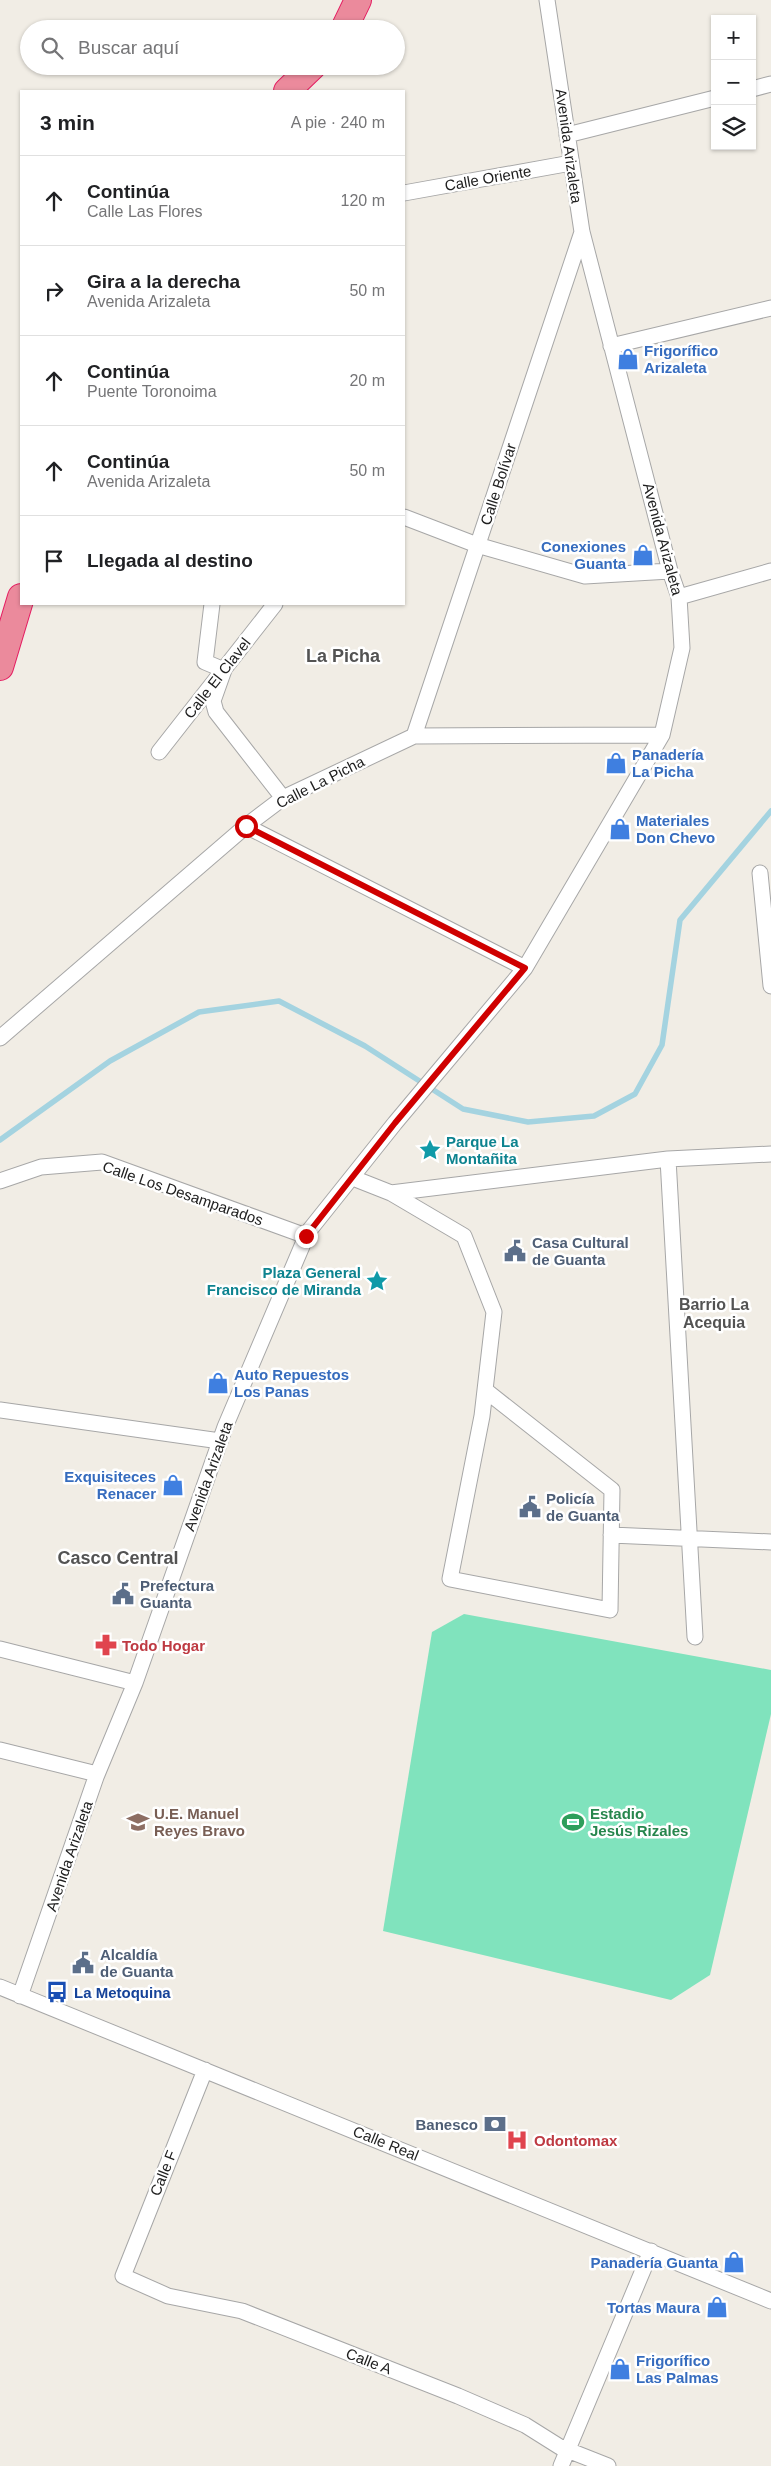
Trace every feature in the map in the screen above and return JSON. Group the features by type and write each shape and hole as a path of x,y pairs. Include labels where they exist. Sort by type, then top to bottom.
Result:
{"highway":[{"path":"348,20 358,0"},
{"path":"288,90 304,75"},
{"path":"0,667 20,600"}],"street":[{"name":"Avenida Arizaleta","path":"20,1996 97,1774 134,1682 220,1441 306,1236 395,1123 525,968 662,735 682,648 679,597 670,571 582,232 547,0"},
{"path":"756,88 771,84"},
{"path":"567,135 711,99"},
{"name":"Calle Oriente","path":"405,193 571,163"},
{"name":"Calle Bolívar","path":"414,736 582,232"},
{"path":"612,346 771,308"},
{"path":"405,517 477,545 585,576 670,571"},
{"path":"679,597 771,571"},
{"path":"212,605 205,662 224,670 213,701 216,712 231,728 283,798"},
{"name":"Calle El Clavel","path":"159,752 275,605"},
{"name":"Calle La Picha","path":"0,1038 246,826 283,798 414,736 662,735"},
{"path":"246,826 525,968"},
{"path":"760,873 771,986"},
{"path":"391,1193 668,1159 771,1154"},
{"path":"668,1159 695,1637"},
{"name":"Calle Los Desamparados","path":"0,1182 41,1167 102,1162 306,1236"},
{"path":"352,1178 391,1193 464,1236 494,1312 485,1390 450,1579 610,1610 612,1490 485,1390"},
{"path":"0,1410 220,1441"},
{"path":"611,1535 771,1542"},
{"path":"0,1650 134,1682"},
{"path":"0,1750 97,1774"},
{"name":"Calle Real","path":"0,1987 771,2301"},
{"name":"Calle F","path":"122,2276 205,2070"},
{"path":"561,2466 651,2251"},
{"name":"Calle A","path":"122,2276 168,2296 242,2311 458,2396 525,2425 569,2450 608,2466"}],"green space":[{"name":"Estadio Jesús Rizales","path":"464,1614 771,1670 771,1714 710,1975 671,2000 383,1931 432,1632"}],"waterway":[{"path":"0,1140 110,1061 199,1012 279,1001 365,1046 463,1109 528,1122 594,1116 635,1094 662,1045 680,920 771,811"}],"place":[{"name":"Frigorífico Arizaleta","path":"628,359"},
{"name":"Conexiones Guanta","path":"643,555"},
{"name":"Panadería La Picha","path":"616,763"},
{"name":"Materiales Don Chevo","path":"620,829"},
{"name":"Parque La Montañita","path":"430,1150"},
{"name":"Casa Cultural de Guanta","path":"515,1251"},
{"name":"Plaza General Francisco de Miranda","path":"377,1281"},
{"name":"Auto Repuestos Los Panas","path":"218,1383"},
{"name":"Exquisiteces Renacer","path":"173,1485"},
{"name":"Policía de Guanta","path":"530,1507"},
{"name":"Prefectura Guanta","path":"123,1594"},
{"name":"Todo Hogar","path":"106,1645"},
{"name":"U.E. Manuel Reyes Bravo","path":"138,1822"},
{"name":"Estadio Jesús Rizales","path":"573,1822"},
{"name":"Alcaldía de Guanta","path":"83,1963"},
{"name":"La Metoquina","path":"57,1992"},
{"name":"Banesco","path":"495,2124"},
{"name":"Odontomax","path":"517,2140"},
{"name":"Panadería Guanta","path":"734,2262"},
{"name":"Tortas Maura","path":"717,2307"},
{"name":"Frigorífico Las Palmas","path":"620,2369"}],"district":[{"name":"La Picha","path":"343,656"},
{"name":"Barrio La Acequia","path":"714,1313"},
{"name":"Casco Central","path":"118,1558"}],"route":[{"path":"246,826 525,968 395,1123 306,1236"}]}
